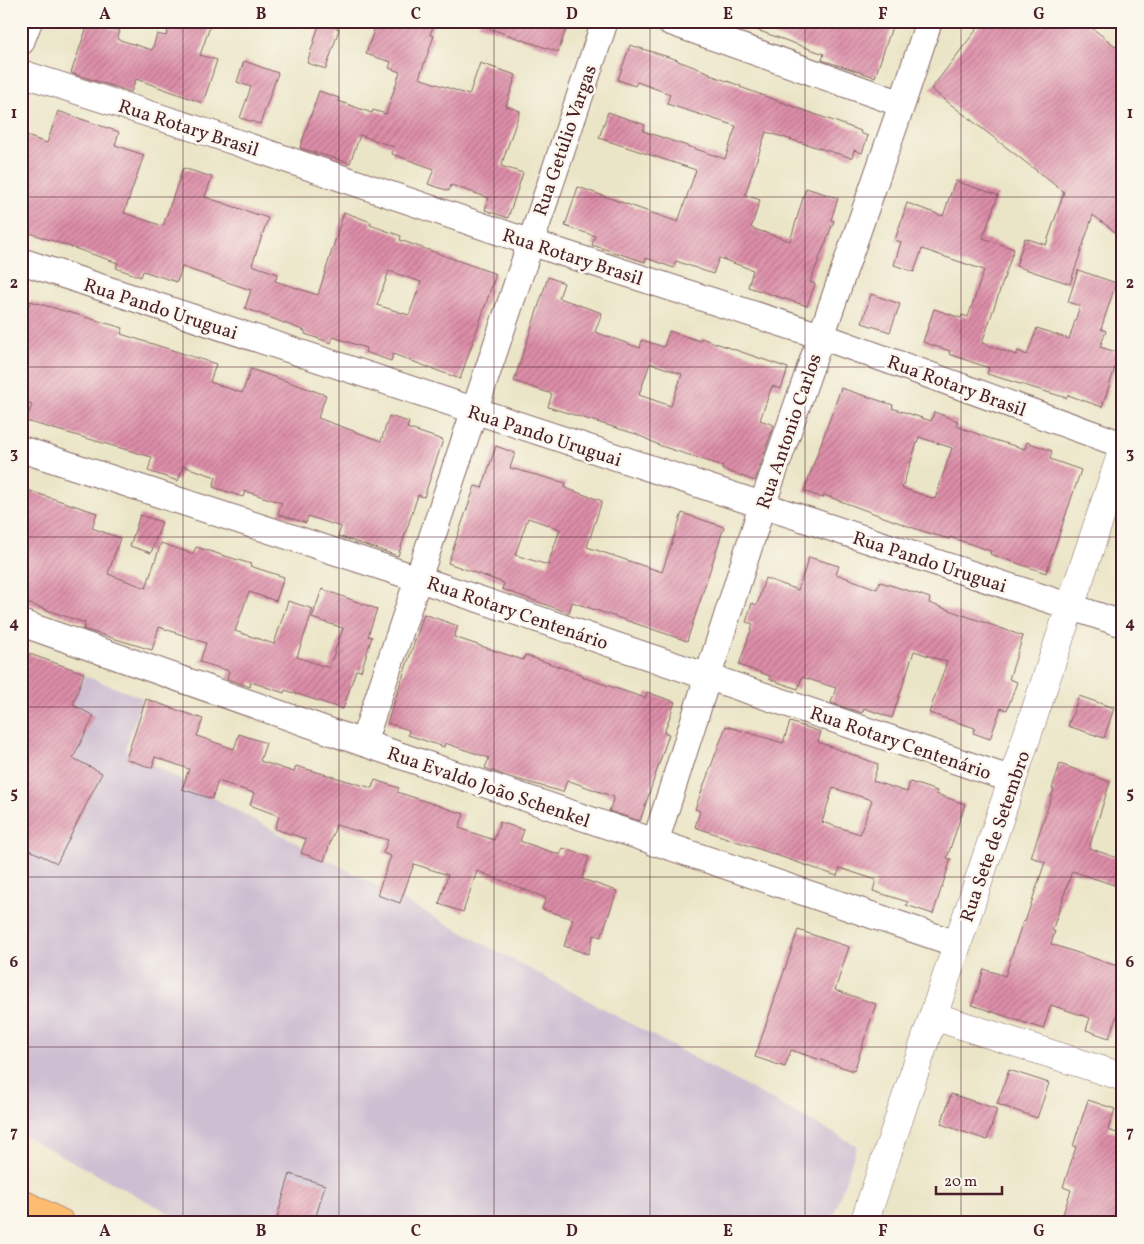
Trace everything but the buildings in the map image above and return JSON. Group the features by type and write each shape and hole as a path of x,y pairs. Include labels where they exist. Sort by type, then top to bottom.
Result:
{"highway":[{"path":"21,1203 61,1223"}],"street":[{"path":"21,42 29,21"},
{"name":"Rua Getúlio Vargas","path":"363,744 529,242 605,21"},
{"path":"668,21 902,104"},
{"name":"Rua Antonio Carlos","path":"656,843 762,506 929,21"},
{"name":"Rua Rotary Brasil","path":"21,72 209,133 529,242 821,336 1123,445"},
{"name":"Rua Pando Uruguai","path":"21,261 474,412 1123,624"},
{"name":"Rua Rotary Centenário","path":"21,449 419,579 1012,780"},
{"name":"Rua Sete de Setembro","path":"864,1223 1123,449"},
{"name":"Rua Evaldo João Schenkel","path":"21,624 363,744 957,944"},
{"path":"933,1016 1123,1077"}],"shaded area":[{"path":"21,665 75,696 85,676 142,698 125,750 857,1146 831,1223 188,1223 21,1134"}]}
